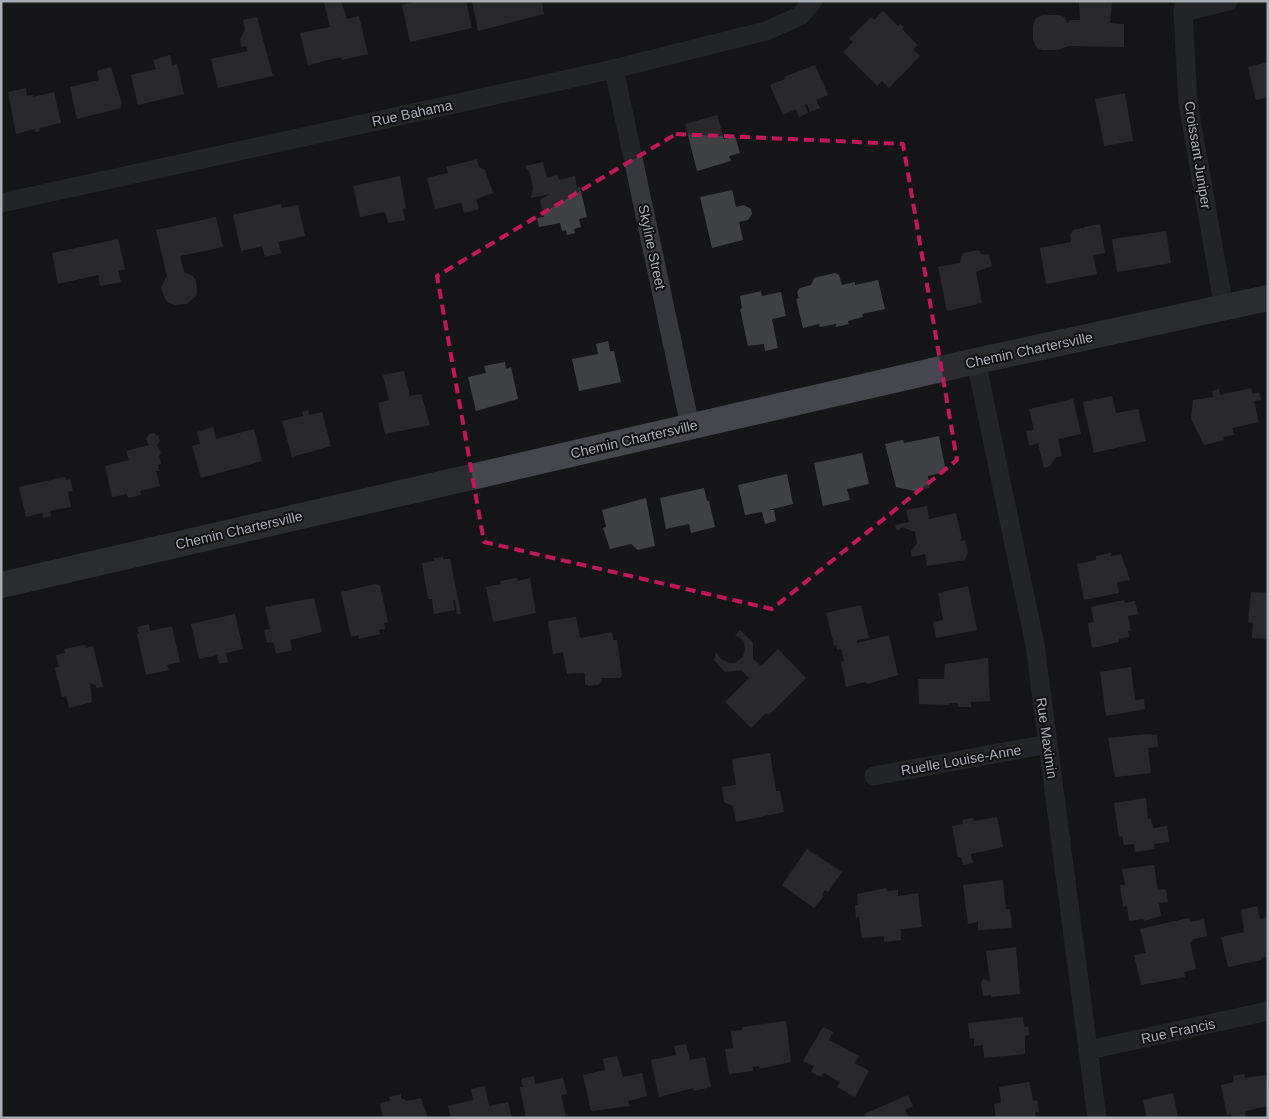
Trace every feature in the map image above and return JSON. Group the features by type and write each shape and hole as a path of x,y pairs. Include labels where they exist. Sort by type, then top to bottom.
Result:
{"street":[{"name":"Rue Bahama","path":"1,202 614,69 766,31 800,16 813,1"},
{"path":"1184,7 1228,1"},
{"name":"Croissant Juniper","path":"1184,7 1188,103 1224,308"},
{"name":"Skyline Street","path":"614,69 690,426"},
{"name":"Chemin Chartersville","path":"1,585 976,361 1268,298"},
{"name":"Rue Maximin","path":"976,361 1035,645 1098,1118"},
{"name":"Ruelle Louise-Anne","path":"874,776 1048,744"},
{"name":"Rue Francis","path":"1089,1050 1268,1011"}],"highlighted area":[{"path":"676,134 903,144 957,460 772,609 484,542 437,276"}],"building":[{"path":"341,1 347,19 359,16 368,54 342,60 341,57 308,65 300,33 330,27 324,2"},
{"path":"417,1 466,1 472,28 410,42 402,5"},
{"path":"472,1 542,1 544,14 478,31"},
{"path":"1079,1 1112,2 1110,23 1124,24 1124,47 1068,46 1058,50 1042,50 1036,47 1033,40 1033,26 1036,18 1042,15 1058,15 1065,17 1067,23 1070,20 1080,20"},
{"path":"883,11 898,26 900,24 904,27 902,29 918,45 913,49 920,56 889,88 882,81 877,86 843,52 853,42 849,39 871,17 874,20"},
{"path":"257,17 273,76 218,88 211,59 248,51 246,46 241,47 240,39 245,30 243,20"},
{"path":"170,55 172,65 177,64 184,94 138,105 131,75 156,69 153,60"},
{"path":"1268,62 1268,97 1256,100 1248,67"},
{"path":"815,65 828,95 816,100 820,108 810,112 807,104 805,105 808,113 799,117 796,109 783,115 770,85 785,79 784,77"},
{"path":"111,67 122,104 120,105 121,108 77,119 70,87 99,80 97,71"},
{"path":"26,88 27,96 33,95 33,97 54,92 61,123 39,128 40,131 35,132 34,129 16,134 8,92"},
{"path":"1125,93 1133,141 1104,146 1095,99"},
{"path":"717,115 724,139 735,136 740,153 729,156 731,161 697,171 685,124"},
{"path":"477,159 479,167 485,170 493,193 476,199 479,209 464,213 461,203 435,209 427,178 448,173 446,167"},
{"path":"543,162 547,178 557,175 559,180 575,176 577,187 580,187 587,217 579,219 581,227 574,229 575,233 567,235 566,230 562,231 560,223 539,227 537,218 544,217 540,200 550,194 531,198 533,188 530,173 525,166"},
{"path":"400,176 406,208 403,209 405,220 388,223 385,212 360,217 353,186"},
{"path":"732,190 736,207 744,205 751,209 752,214 748,220 739,222 743,240 712,248 700,197"},
{"path":"281,204 282,208 298,205 305,236 278,242 281,253 265,257 262,246 241,251 233,215"},
{"path":"216,217 223,247 180,256 184,272 193,276 196,281 196,296 187,304 175,305 169,303 165,299 161,287 167,276 156,230"},
{"path":"1100,224 1105,253 1093,255 1097,274 1046,284 1040,248 1071,242 1070,235 1073,230 1083,228 1083,233 1084,227"},
{"path":"1166,231 1171,263 1117,272 1112,239"},
{"path":"118,239 125,269 118,271 121,282 100,286 98,275 58,284 52,253"},
{"path":"979,250 981,254 989,255 992,266 976,272 982,303 947,311 938,267 960,263 963,253"},
{"path":"835,273 839,275 842,285 855,282 855,285 878,280 885,309 862,314 863,317 848,321 849,324 836,327 836,324 820,327 819,324 803,328 796,299 799,298 797,292 800,288 811,285 814,278"},
{"path":"761,291 762,296 781,292 786,316 772,319 778,348 765,351 764,344 748,346 740,309 742,308 740,296"},
{"path":"608,341 610,351 614,351 621,382 579,391 572,359 598,354 596,344"},
{"path":"505,362 506,369 511,367 518,399 476,411 468,377 486,373 484,366"},
{"path":"404,371 410,396 421,394 430,425 385,434 378,403 389,400 383,375"},
{"path":"1251,388 1253,394 1259,392 1261,400 1254,401 1259,422 1232,428 1234,435 1223,437 1224,440 1204,445 1191,419 1193,400 1213,397 1212,391 1219,389 1220,395"},
{"path":"1112,396 1116,413 1138,409 1146,441 1094,453 1083,402"},
{"path":"1073,399 1081,434 1058,439 1062,456 1056,457 1050,466 1044,468 1038,443 1029,446 1026,431 1034,430 1029,409"},
{"path":"308,410 309,415 322,412 331,446 292,457 282,421 303,416 302,412"},
{"path":"213,427 216,439 254,429 262,461 201,478 192,446 200,444 197,432"},
{"path":"154,433 160,441 157,445 161,453 159,455 161,464 158,465 159,471 156,471 160,486 140,491 141,495 128,498 127,494 112,497 105,466 129,460 126,451 149,445 146,439 149,434"},
{"path":"939,436 946,472 928,476 930,488 914,491 896,487 885,444 903,440 904,443"},
{"path":"862,453 869,484 847,489 850,500 823,506 814,463"},
{"path":"787,474 793,504 768,510 774,510 776,521 765,524 762,512 745,515 738,485"},
{"path":"65,477 66,480 70,479 73,491 68,492 71,507 50,511 51,516 43,518 42,513 26,517 19,487"},
{"path":"704,488 715,527 691,533 689,524 666,529 660,498"},
{"path":"646,498 655,546 638,550 631,544 610,549 603,528 606,527 602,510"},
{"path":"927,506 929,519 956,513 962,539 960,541 965,540 968,553 965,560 927,566 925,554 912,557 911,551 917,543 915,532 902,527 897,531 895,525 909,522 906,510"},
{"path":"1111,553 1111,556 1121,554 1130,580 1117,582 1119,593 1084,600 1077,564 1096,560 1096,556"},
{"path":"443,557 443,559 450,559 461,614 457,614 455,600 453,600 455,610 434,614 432,599 428,599 422,563 434,561 434,558"},
{"path":"517,578 518,581 530,578 536,613 493,622 486,587 501,584 500,581"},
{"path":"375,584 380,585 388,622 384,623 385,629 379,630 380,634 359,639 358,635 351,637 341,592"},
{"path":"968,586 977,630 936,638 933,622 943,620 938,593"},
{"path":"1251,592 1268,593 1268,639 1252,638 1253,623 1248,622"},
{"path":"314,598 322,632 290,640 292,650 276,654 273,642 267,643 264,630 270,629 265,607"},
{"path":"1124,600 1125,603 1135,601 1138,614 1128,616 1131,630 1128,631 1129,637 1119,639 1119,642 1092,648 1088,623 1094,622 1091,607"},
{"path":"861,605 869,638 857,640 857,643 889,635 898,675 867,684 865,682 846,687 841,662 844,661 841,649 837,650 836,645 834,645 826,613"},
{"path":"235,614 243,649 226,653 228,662 219,664 217,655 199,659 191,624"},
{"path":"576,617 580,638 612,632 613,640 617,640 622,675 620,678 601,678 602,681 598,685 589,686 585,684 585,673 567,674 563,652 553,654 548,621"},
{"path":"149,624 150,631 172,626 180,662 167,665 169,670 146,675 137,627"},
{"path":"740,630 753,643 753,659 761,666 778,649 806,678 769,715 766,713 751,728 725,702 749,678 741,670 725,672 714,660 716,652 721,659 729,663 735,663 743,657 744,641 735,635"},
{"path":"85,645 86,648 93,646 103,687 96,688 96,685 90,683 92,702 69,708 66,696 62,697 55,668 59,667 56,655 65,653 64,649"},
{"path":"988,658 990,701 971,702 971,707 958,707 958,703 949,703 949,705 919,704 918,679 944,679 945,664"},
{"path":"1131,667 1135,700 1144,699 1145,709 1106,716 1100,672"},
{"path":"1147,734 1157,735 1158,747 1148,748 1151,773 1115,777 1108,738"},
{"path":"770,753 776,791 780,791 784,812 736,822 733,806 724,802 722,787 736,785 732,759"},
{"path":"1146,798 1148,819 1151,818 1153,828 1167,826 1169,842 1154,844 1155,849 1135,852 1134,844 1124,845 1122,836 1119,837 1114,803"},
{"path":"997,817 1003,847 971,854 973,863 963,865 961,857 958,857 952,826 963,824 962,820 973,818 974,821"},
{"path":"807,849 842,872 828,892 825,890 822,895 824,896 814,908 782,885"},
{"path":"1154,865 1158,890 1166,889 1168,902 1159,903 1161,916 1144,921 1143,919 1129,921 1127,906 1123,907 1120,885 1125,885 1122,869"},
{"path":"1003,880 1006,909 1010,909 1012,928 978,930 978,922 968,924 963,885"},
{"path":"886,888 887,891 898,890 898,896 918,893 922,927 901,929 901,940 884,942 884,936 862,938 859,917 856,918 855,905 858,905 857,894"},
{"path":"1257,906 1260,919 1268,917 1268,956 1261,958 1261,960 1228,967 1221,937 1244,932 1241,910"},
{"path":"1189,918 1191,922 1204,919 1207,936 1194,939 1190,943 1196,969 1184,972 1185,977 1141,985 1134,955 1146,953 1140,929"},
{"path":"1016,947 1020,994 983,996 981,983 983,979 990,981 986,951"},
{"path":"1023,1017 1024,1027 1028,1026 1029,1035 1025,1036 1025,1054 984,1058 983,1045 974,1046 974,1038 970,1039 968,1023"},
{"path":"786,1021 791,1062 759,1069 759,1066 753,1067 753,1071 729,1074 725,1049 733,1048 731,1031 742,1030 742,1027"},
{"path":"823,1027 833,1032 829,1040 859,1056 855,1063 869,1071 855,1097 837,1087 840,1082 824,1073 821,1077 811,1072 814,1066 803,1061"},
{"path":"686,1044 690,1060 705,1057 711,1087 694,1091 693,1088 659,1097 651,1060 676,1055 674,1046"},
{"path":"617,1056 623,1077 642,1073 647,1096 628,1101 630,1106 591,1111 583,1075 605,1070 603,1059"},
{"path":"1244,1074 1245,1078 1266,1075 1268,1106 1245,1111 1246,1118 1232,1118 1231,1114 1227,1115 1221,1085 1234,1082 1233,1076"},
{"path":"534,1076 535,1084 563,1078 567,1094 561,1095 566,1116 526,1118 520,1087 523,1087 521,1079"},
{"path":"1029,1082 1033,1101 1037,1100 1039,1112 1035,1112 1036,1118 996,1118 994,1104 1001,1103 999,1087"},
{"path":"485,1086 489,1106 508,1102 512,1118 451,1118 448,1106 473,1100 471,1089"},
{"path":"1173,1093 1178,1118 1147,1118 1143,1100"},
{"path":"401,1094 401,1098 407,1101 421,1098 428,1118 383,1118 380,1103 390,1101 389,1097"},
{"path":"908,1095 913,1106 905,1110 909,1118 866,1118 864,1114"}]}
